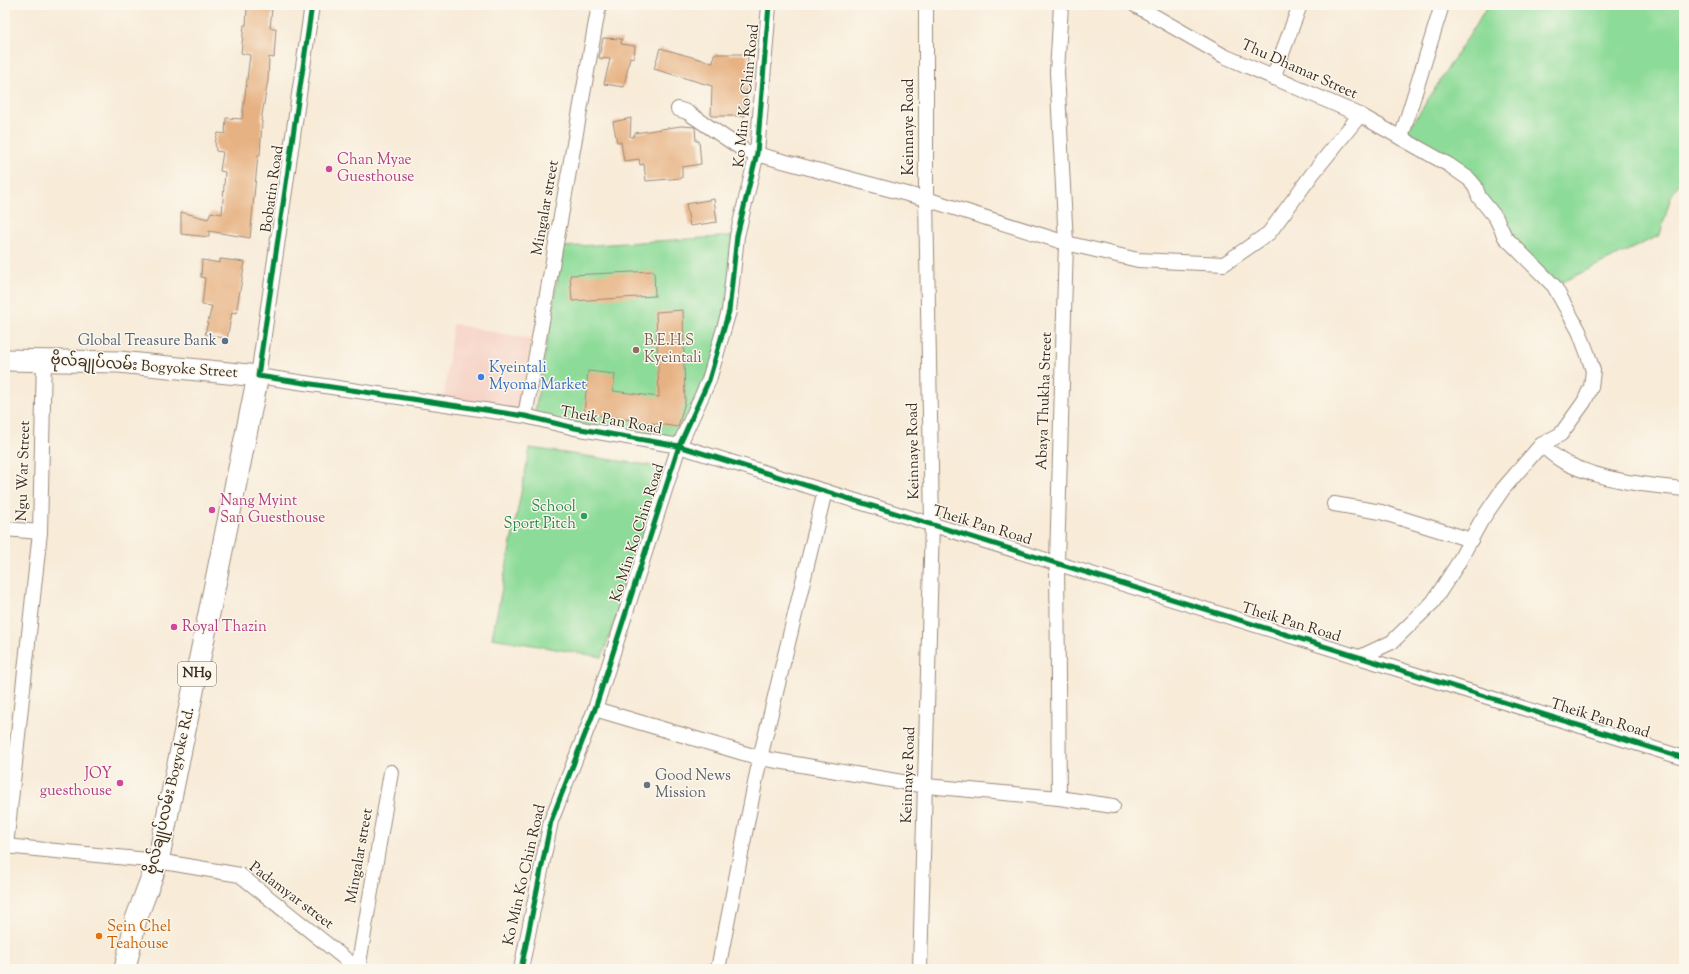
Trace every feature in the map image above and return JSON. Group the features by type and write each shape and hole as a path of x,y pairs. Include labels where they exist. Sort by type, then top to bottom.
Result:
{"highway":[{"name":"ဗိုလ်ချုပ်လမ်း Bogyoke Street","path":"5,360 44,359 119,362 258,376"},
{"name":"ဗိုလ်ချုပ်လမ်း Bogyoke Rd.","path":"125,969 136,919 158,861 258,376"}],"street":[{"name":"Bobatin Road","path":"258,376 312,5"},
{"name":"Mingalar street","path":"525,416 599,5"},
{"name":"Ko Min Ko Chin Road","path":"521,969 551,821 595,710 679,446 709,380 729,311 737,236 757,152 769,5"},
{"name":"Keinnaye Road","path":"920,969 932,523 926,199 926,5"},
{"name":"Abaya Thukha Street","path":"1059,798 1057,562 1066,243 1057,72 1062,5"},
{"name":"Thu Dhamar Street","path":"1135,5 1224,56 1360,115 1449,165 1469,179 1476,186 1480,197 1496,218 1505,237 1554,286 1579,332 1593,371 1591,387 1584,402 1561,434 1541,445"},
{"path":"1273,78 1300,5"},
{"path":"1401,138 1442,5"},
{"path":"678,108 687,112 745,151 757,152 926,199 1066,243 1138,260 1224,264 1269,233 1313,173 1360,115"},
{"name":"Ngu War Street","path":"5,846 40,532 44,359"},
{"name":"Theik Pan Road","path":"258,376 525,416 575,428 679,446 932,523 1684,758"},
{"path":"1360,657 1392,642 1433,602 1457,565 1481,521 1503,489 1541,445 1565,463 1589,472 1635,484 1684,489"},
{"path":"718,969 760,758 825,491"},
{"path":"1334,504 1381,512 1471,540"},
{"path":"5,529 40,532"},
{"path":"595,710 760,758 926,786 1059,798 1113,806"},
{"name":"Mingalar street","path":"358,969 391,772"},
{"name":"Padamyar street","path":"5,846 158,861 240,875 358,969"}],"shaded area":[{"path":"453,324 532,339 518,417 443,403"}],"green space":[{"path":"1488,5 1684,5 1684,176 1671,196 1660,235 1554,286 1505,237 1475,186 1401,138 1415,120"},
{"path":"734,236 729,311 687,442 534,417 563,247"},
{"name":"School Sport Pitch","path":"530,448 668,468 602,657 492,638"}],"building":[{"path":"247,7 272,9 270,28 276,28 274,58 269,57 268,80 261,121 260,155 258,155 250,238 209,231 209,237 181,234 181,212 208,219 211,212 222,214 225,172 220,171 223,152 216,151 215,142 218,133 225,134 226,118 242,119 250,55 241,53 244,25 246,25"},
{"path":"603,38 622,39 621,44 635,46 634,58 630,57 624,87 604,84 610,59 599,58"},
{"path":"660,48 713,63 714,54 748,54 745,116 711,116 712,86 654,69"},
{"path":"631,118 630,137 633,137 635,133 681,126 695,127 696,141 699,141 701,164 682,167 682,178 646,181 644,164 640,165 639,159 624,161 621,142 617,142 613,122"},
{"path":"714,199 717,222 690,226 686,204"},
{"path":"220,259 245,262 236,313 232,312 227,339 205,334 212,306 202,305 205,278 201,277 202,260 220,263"},
{"path":"654,271 655,296 572,301 570,275"},
{"path":"683,310 685,402 678,427 584,413 588,371 615,374 613,391 659,397 656,312"}],"cycle path":[{"path":"312,5 258,376 525,416 575,428 679,446 1684,758"},
{"path":"521,969 551,821 595,709 679,446 709,380 729,311 737,236 757,153 769,5"}],"place":[{"name":"Chan Myae Guesthouse","path":"329,169"},
{"name":"Global Treasure Bank","path":"225,341"},
{"name":"B.E.H.S Kyeintali","path":"636,350"},
{"name":"Kyeintali Myoma Market","path":"481,377"},
{"name":"Nang Myint San Guesthouse","path":"212,510"},
{"name":"School Sport Pitch","path":"584,516"},
{"name":"Royal Thazin","path":"174,627"},
{"name":"JOY guesthouse","path":"120,783"},
{"name":"Good News Mission","path":"647,785"},
{"name":"Sein Chel Teahouse","path":"99,936"}]}
